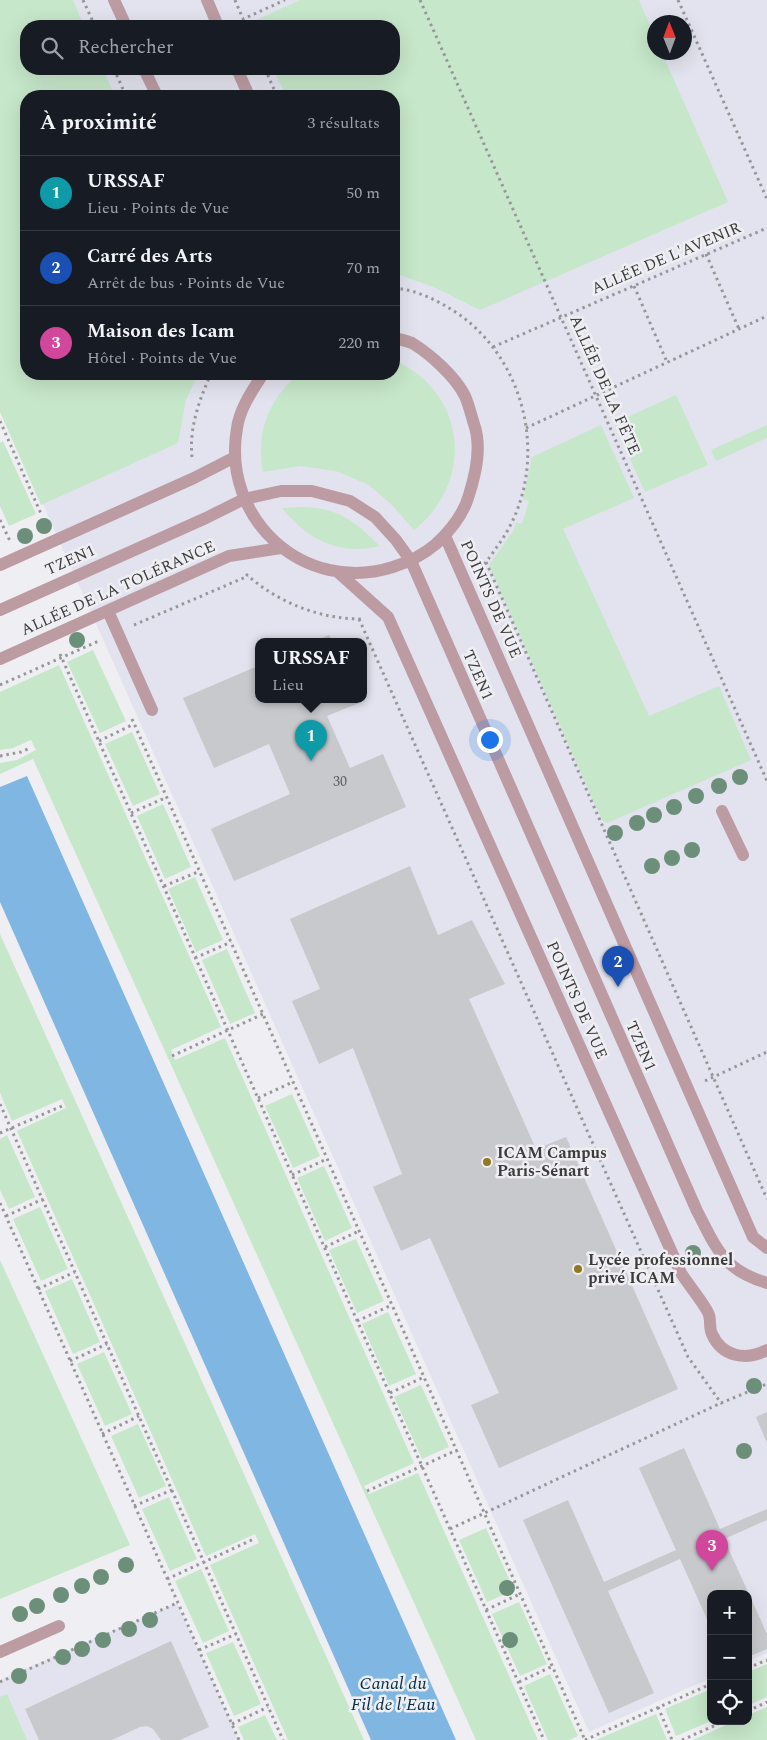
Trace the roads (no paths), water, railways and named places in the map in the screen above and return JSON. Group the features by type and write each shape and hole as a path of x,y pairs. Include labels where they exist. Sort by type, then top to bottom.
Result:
{"street":[{"path":"114,0 123,20"},
{"path":"206,0 215,20"},
{"path":"147,75 154,90"},
{"path":"239,75 246,90"},
{"path":"259,380 246,399 237,427 235,457 237,478 244,499 259,526 281,548 309,564 339,572 376,572 411,561 429,550 445,536 466,505 477,468 477,431 464,395 442,365 411,343 400,340"},
{"path":"0,565 194,478 235,457"},
{"name":"TZEN1","path":"0,610 206,518 244,499 281,491 312,491 350,501 375,517 396,540 411,561 697,1212 717,1251 738,1272 767,1283"},
{"name":"POINTS DE VUE","path":"445,536 753,1237 767,1248"},
{"name":"ALLÉE DE LA TOLÉRANCE","path":"0,659 229,556 281,548"},
{"name":"POINTS DE VUE","path":"339,572 388,617 681,1274 709,1314 711,1334 720,1346 733,1356 750,1357 767,1350"},
{"path":"108,611 152,710"},
{"path":"722,811 743,855"},
{"path":"0,1652 60,1626"}],"water":[{"name":"Canal du Fil de l'Eau","path":"27,776 456,1740 371,1740 0,902 0,787"}],"place":[{"name":"URSSAF","path":"311,761"},
{"name":"Carré des Arts","path":"618,987"},
{"name":"ICAM Campus Paris-Sénart","path":"487,1162"},
{"name":"Lycée professionnel privé ICAM","path":"578,1269"},
{"name":"Maison des Icam","path":"712,1571"}]}
